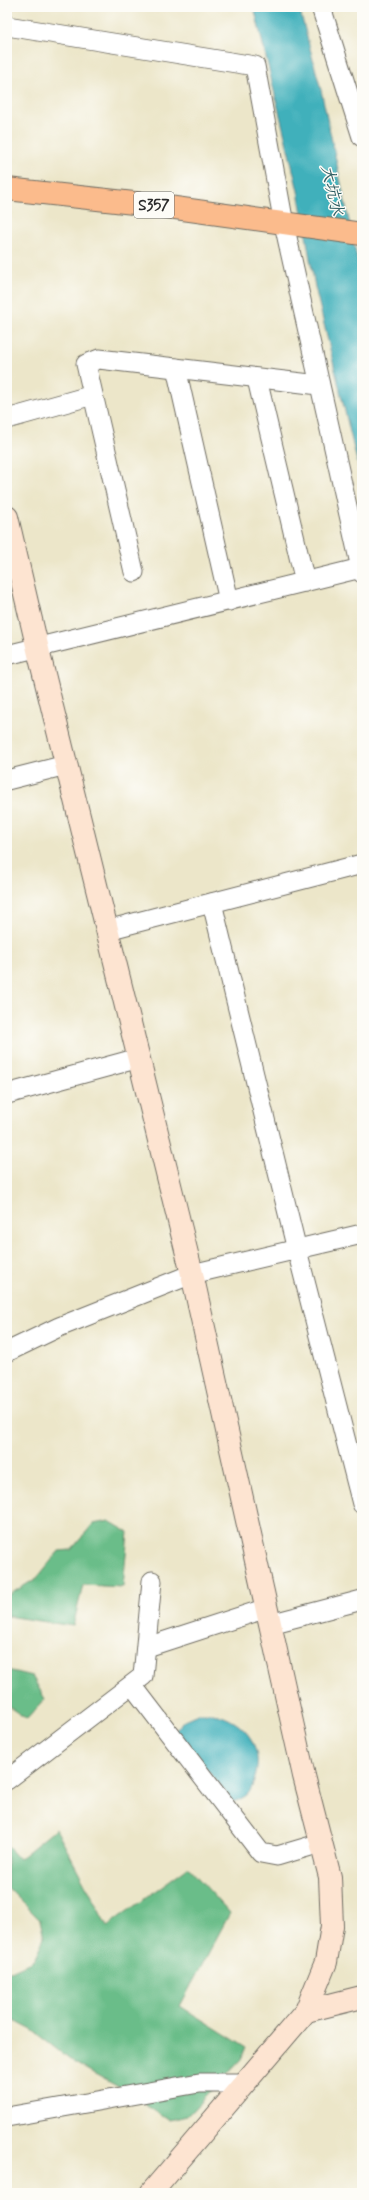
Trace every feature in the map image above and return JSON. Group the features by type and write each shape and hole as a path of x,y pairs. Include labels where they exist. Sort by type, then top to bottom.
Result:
{"main road":[{"name":"S357","path":"7,189 161,206 362,234"},
{"path":"7,517 37,648 192,1274 269,1616 330,1877 332,1926 326,1962 306,2011 151,2193"},
{"path":"306,2011 362,1997"}],"street":[{"path":"321,7 362,137"},
{"path":"7,26 255,66 292,225 319,386 361,570 305,582 7,655"},
{"path":"134,572 86,364 99,359 319,386"},
{"path":"176,368 229,601"},
{"path":"257,379 305,582"},
{"path":"7,419 93,395"},
{"path":"7,780 66,765"},
{"path":"107,930 362,864"},
{"path":"212,903 297,1250 362,1504"},
{"path":"7,1094 139,1058"},
{"path":"7,1352 59,1327 192,1274 362,1234"},
{"path":"7,1780 143,1676 147,1647 152,1581"},
{"path":"147,1647 269,1616 362,1600"},
{"path":"132,1685 261,1853 277,1856 321,1843"},
{"path":"7,2117 199,2083 244,2083"}],"green space":[{"path":"109,1521 128,1532 123,1587 83,1585 73,1626 7,1616 7,1596 37,1578 59,1551 71,1550 93,1524"},
{"path":"7,1670 32,1676 45,1699 27,1719 9,1707 7,1708"},
{"path":"56,1829 107,1926 188,1867 230,1913 180,2006 247,2048 242,2058 187,2116 170,2120 124,2090 73,2062 32,2030 7,2017 7,1971 11,1971 33,1961 44,1938 40,1920 7,1887 7,1846 19,1859"}],"water":[{"name":"大坑水","path":"254,7 299,7 321,90 362,281 362,482 315,287 298,191"},
{"path":"200,1713 224,1717 235,1722 251,1739 255,1749 257,1761 256,1774 252,1787 247,1795 234,1802 174,1731 184,1720"}]}
